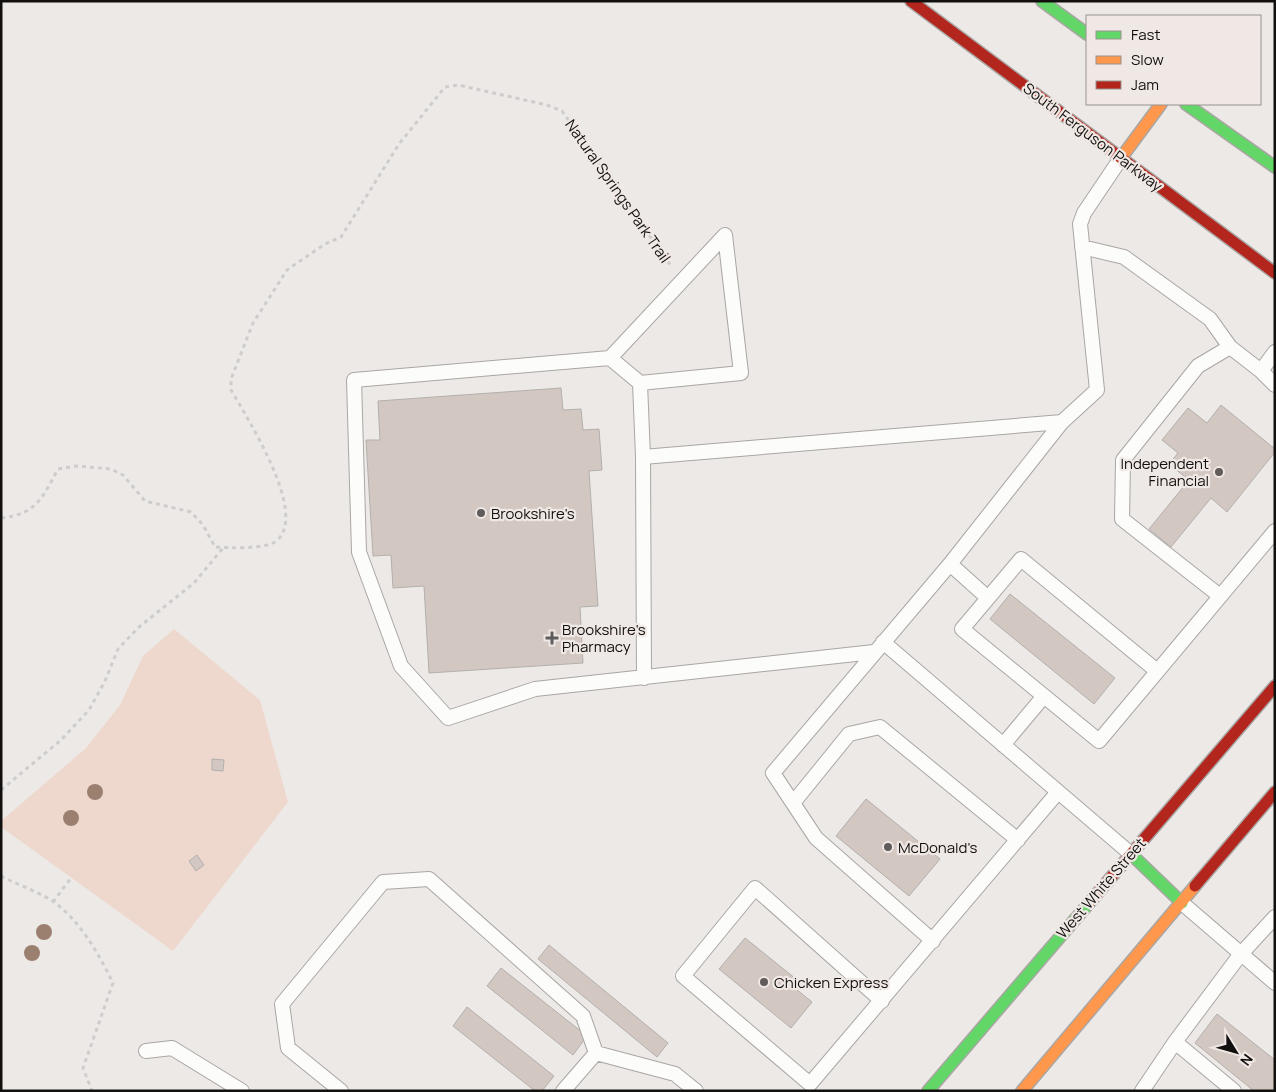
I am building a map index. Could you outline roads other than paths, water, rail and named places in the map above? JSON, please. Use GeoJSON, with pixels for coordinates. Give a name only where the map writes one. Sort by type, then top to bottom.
{"type":"FeatureCollection","features":[{"type":"Feature","properties":{"kind":"main road","name":"South Ferguson Parkway"},"geometry":{"type":"LineString","coordinates":[[911,1],[1275,273]]}},
{"type":"Feature","properties":{"kind":"main road"},"geometry":{"type":"LineString","coordinates":[[1042,1],[1086,33]]}},
{"type":"Feature","properties":{"kind":"main road"},"geometry":{"type":"LineString","coordinates":[[1121,158],[1160,105]]}},
{"type":"Feature","properties":{"kind":"main road"},"geometry":{"type":"LineString","coordinates":[[1187,105],[1275,167]]}},
{"type":"Feature","properties":{"kind":"main road","name":"West White Street"},"geometry":{"type":"LineString","coordinates":[[928,1091],[1275,686]]}},
{"type":"Feature","properties":{"kind":"main road"},"geometry":{"type":"LineString","coordinates":[[1022,1091],[1275,792]]}},
{"type":"Feature","properties":{"kind":"main road"},"geometry":{"type":"LineString","coordinates":[[1131,854],[1182,903]]}},
{"type":"Feature","properties":{"kind":"lane"},"geometry":{"type":"LineString","coordinates":[[933,941],[816,838],[773,773],[950,564],[1062,422],[1097,390],[1082,247],[1081,218],[1121,158]]}},
{"type":"Feature","properties":{"kind":"lane"},"geometry":{"type":"LineString","coordinates":[[610,358],[640,383],[741,372],[725,235],[610,358],[354,380],[360,552],[401,666],[448,718],[535,689],[644,678],[879,647],[1003,745],[1131,854]]}},
{"type":"Feature","properties":{"kind":"lane"},"geometry":{"type":"LineString","coordinates":[[1082,247],[1124,257],[1210,319],[1230,347],[1261,370],[1275,385]]}},
{"type":"Feature","properties":{"kind":"lane"},"geometry":{"type":"LineString","coordinates":[[1220,596],[1122,519],[1123,460],[1198,366],[1230,347]]}},
{"type":"Feature","properties":{"kind":"lane"},"geometry":{"type":"LineString","coordinates":[[1261,370],[1275,352]]}},
{"type":"Feature","properties":{"kind":"lane"},"geometry":{"type":"LineString","coordinates":[[640,383],[643,457],[644,678]]}},
{"type":"Feature","properties":{"kind":"lane"},"geometry":{"type":"LineString","coordinates":[[643,457],[1062,422]]}},
{"type":"Feature","properties":{"kind":"lane"},"geometry":{"type":"LineString","coordinates":[[1157,671],[1021,559],[962,629],[1099,741],[1275,531]]}},
{"type":"Feature","properties":{"kind":"lane"},"geometry":{"type":"LineString","coordinates":[[950,564],[988,598]]}},
{"type":"Feature","properties":{"kind":"lane"},"geometry":{"type":"LineString","coordinates":[[1003,745],[1044,696]]}},
{"type":"Feature","properties":{"kind":"lane"},"geometry":{"type":"LineString","coordinates":[[793,803],[849,734],[880,727],[1018,840]]}},
{"type":"Feature","properties":{"kind":"lane"},"geometry":{"type":"LineString","coordinates":[[882,1000],[755,888],[683,976],[807,1087],[933,941],[1058,792]]}},
{"type":"Feature","properties":{"kind":"lane"},"geometry":{"type":"LineString","coordinates":[[340,1091],[288,1048],[282,1004],[383,882],[429,879],[583,1016],[596,1053]]}},
{"type":"Feature","properties":{"kind":"lane"},"geometry":{"type":"LineString","coordinates":[[1182,903],[1240,955],[1275,983]]}},
{"type":"Feature","properties":{"kind":"lane"},"geometry":{"type":"LineString","coordinates":[[1142,1091],[1240,955],[1275,917]]}},
{"type":"Feature","properties":{"kind":"lane"},"geometry":{"type":"LineString","coordinates":[[1176,1042],[1234,1091]]}},
{"type":"Feature","properties":{"kind":"lane"},"geometry":{"type":"LineString","coordinates":[[146,1052],[172,1048],[242,1091]]}},
{"type":"Feature","properties":{"kind":"lane"},"geometry":{"type":"LineString","coordinates":[[563,1091],[596,1053]]}},
{"type":"Feature","properties":{"kind":"lane"},"geometry":{"type":"LineString","coordinates":[[596,1053],[675,1074],[696,1091]]}},
{"type":"Feature","properties":{"kind":"place","name":"Independent Financial"},"geometry":{"type":"Point","coordinates":[1219,472]}},
{"type":"Feature","properties":{"kind":"place","name":"Brookshire's"},"geometry":{"type":"Point","coordinates":[481,513]}},
{"type":"Feature","properties":{"kind":"place","name":"Brookshire's Pharmacy"},"geometry":{"type":"Point","coordinates":[552,638]}},
{"type":"Feature","properties":{"kind":"place","name":"McDonald's"},"geometry":{"type":"Point","coordinates":[888,847]}},
{"type":"Feature","properties":{"kind":"place","name":"Chicken Express"},"geometry":{"type":"Point","coordinates":[764,982]}}]}
